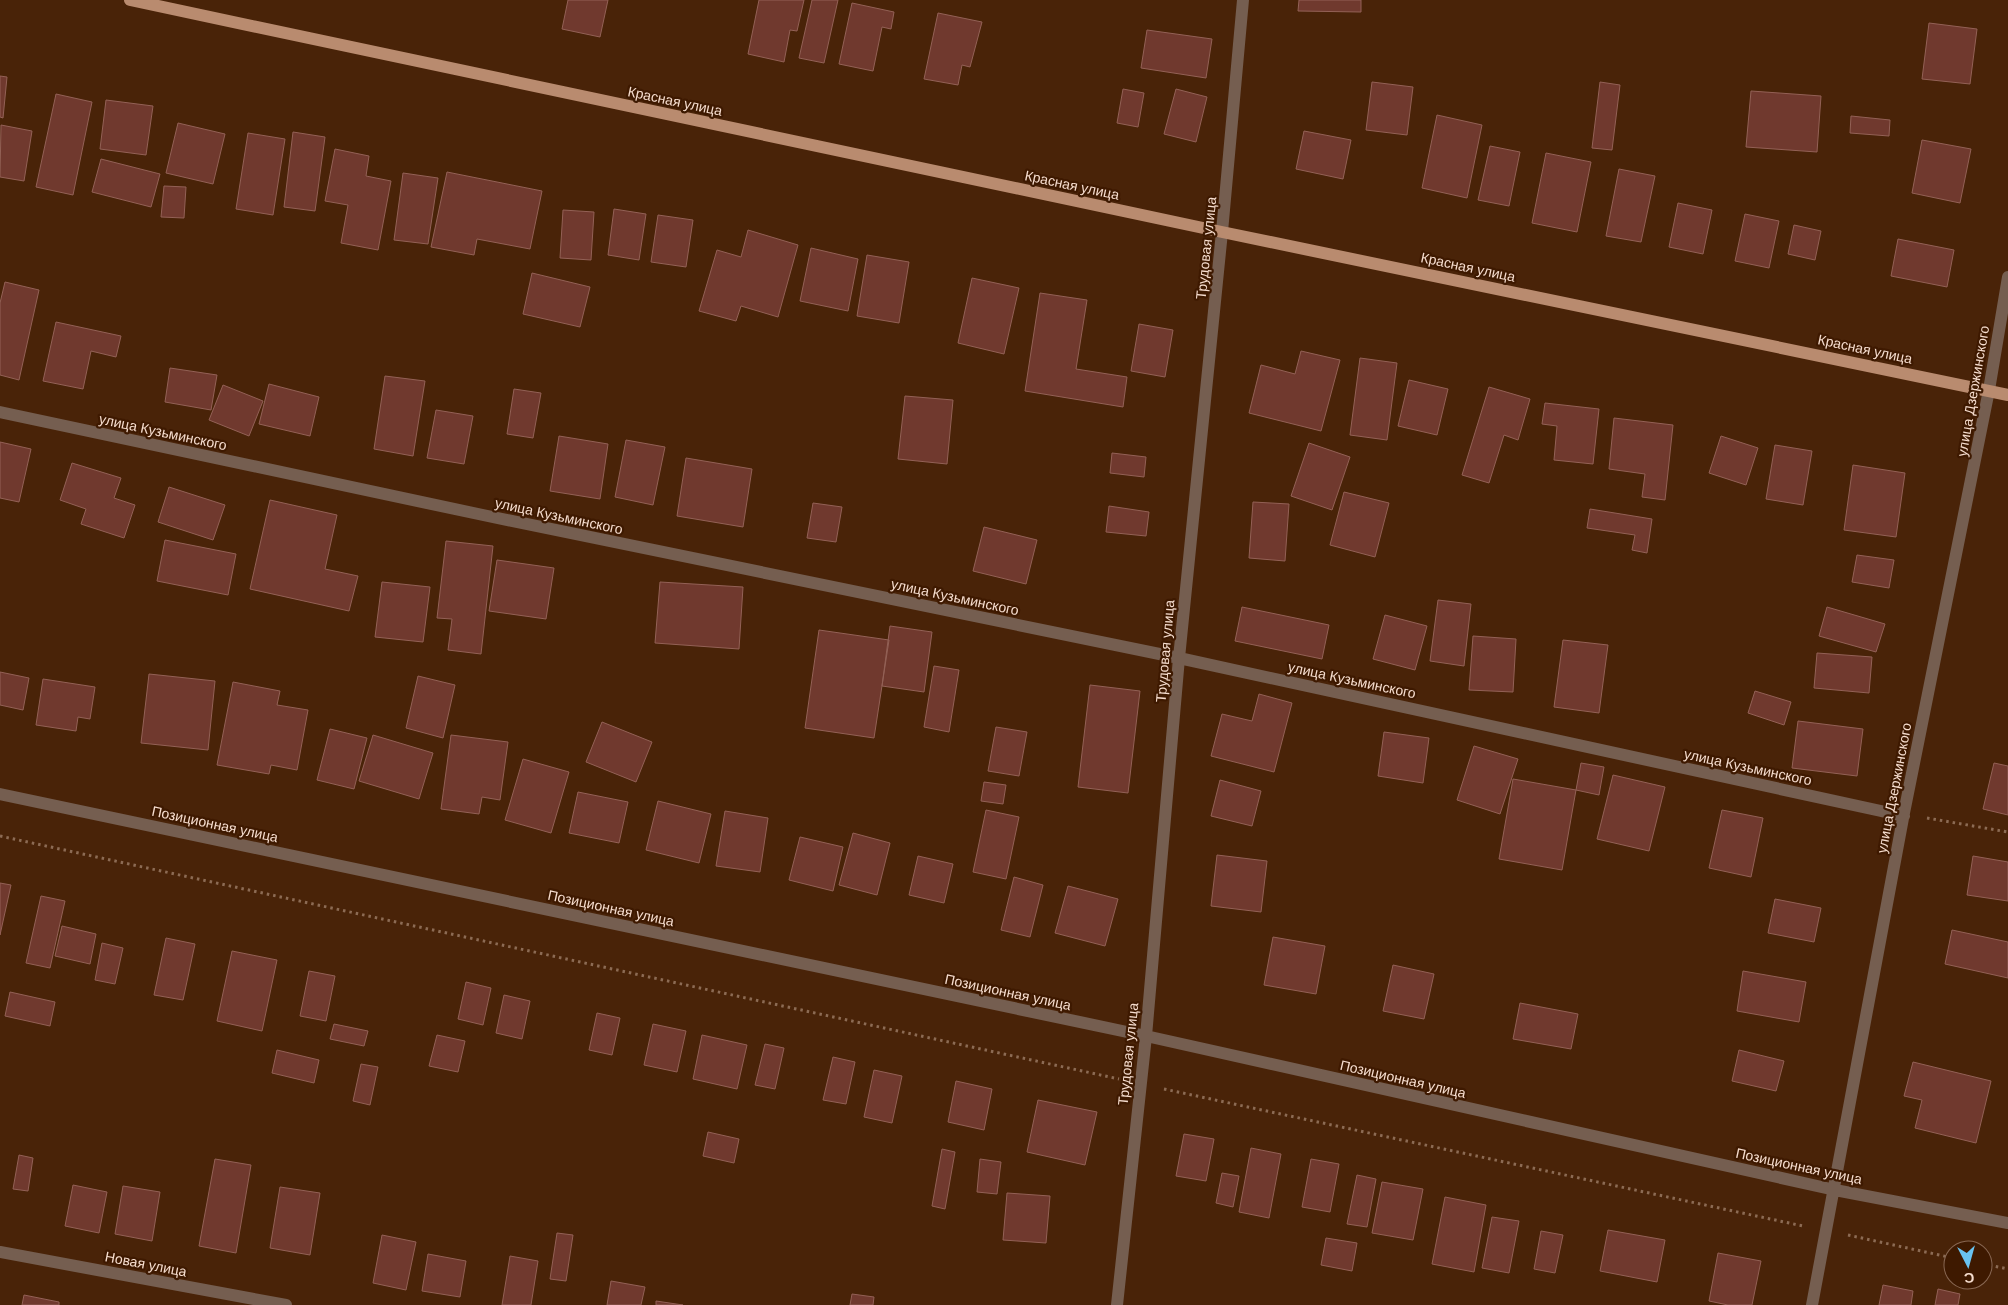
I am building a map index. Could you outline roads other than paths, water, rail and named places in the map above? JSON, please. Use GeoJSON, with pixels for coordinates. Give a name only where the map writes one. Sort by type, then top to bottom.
{"type":"FeatureCollection","features":[{"type":"Feature","properties":{"kind":"main road","name":"Красная улица"},"geometry":{"type":"LineString","coordinates":[[130,0],[1222,232],[2008,394]]}},
{"type":"Feature","properties":{"kind":"street","name":"Трудовая улица"},"geometry":{"type":"LineString","coordinates":[[1117,1305],[1146,1036],[1243,0]]}},
{"type":"Feature","properties":{"kind":"street","name":"улица Дзержинского"},"geometry":{"type":"LineString","coordinates":[[1812,1305],[1904,815],[1989,390],[2008,277]]}},
{"type":"Feature","properties":{"kind":"street","name":"улица Кузьминского"},"geometry":{"type":"LineString","coordinates":[[0,412],[483,516],[1180,658],[1904,815]]}},
{"type":"Feature","properties":{"kind":"street","name":"Позиционная улица"},"geometry":{"type":"LineString","coordinates":[[0,794],[1146,1036],[1835,1190],[2008,1223]]}},
{"type":"Feature","properties":{"kind":"street","name":"Новая улица"},"geometry":{"type":"LineString","coordinates":[[0,1252],[286,1305]]}}]}
